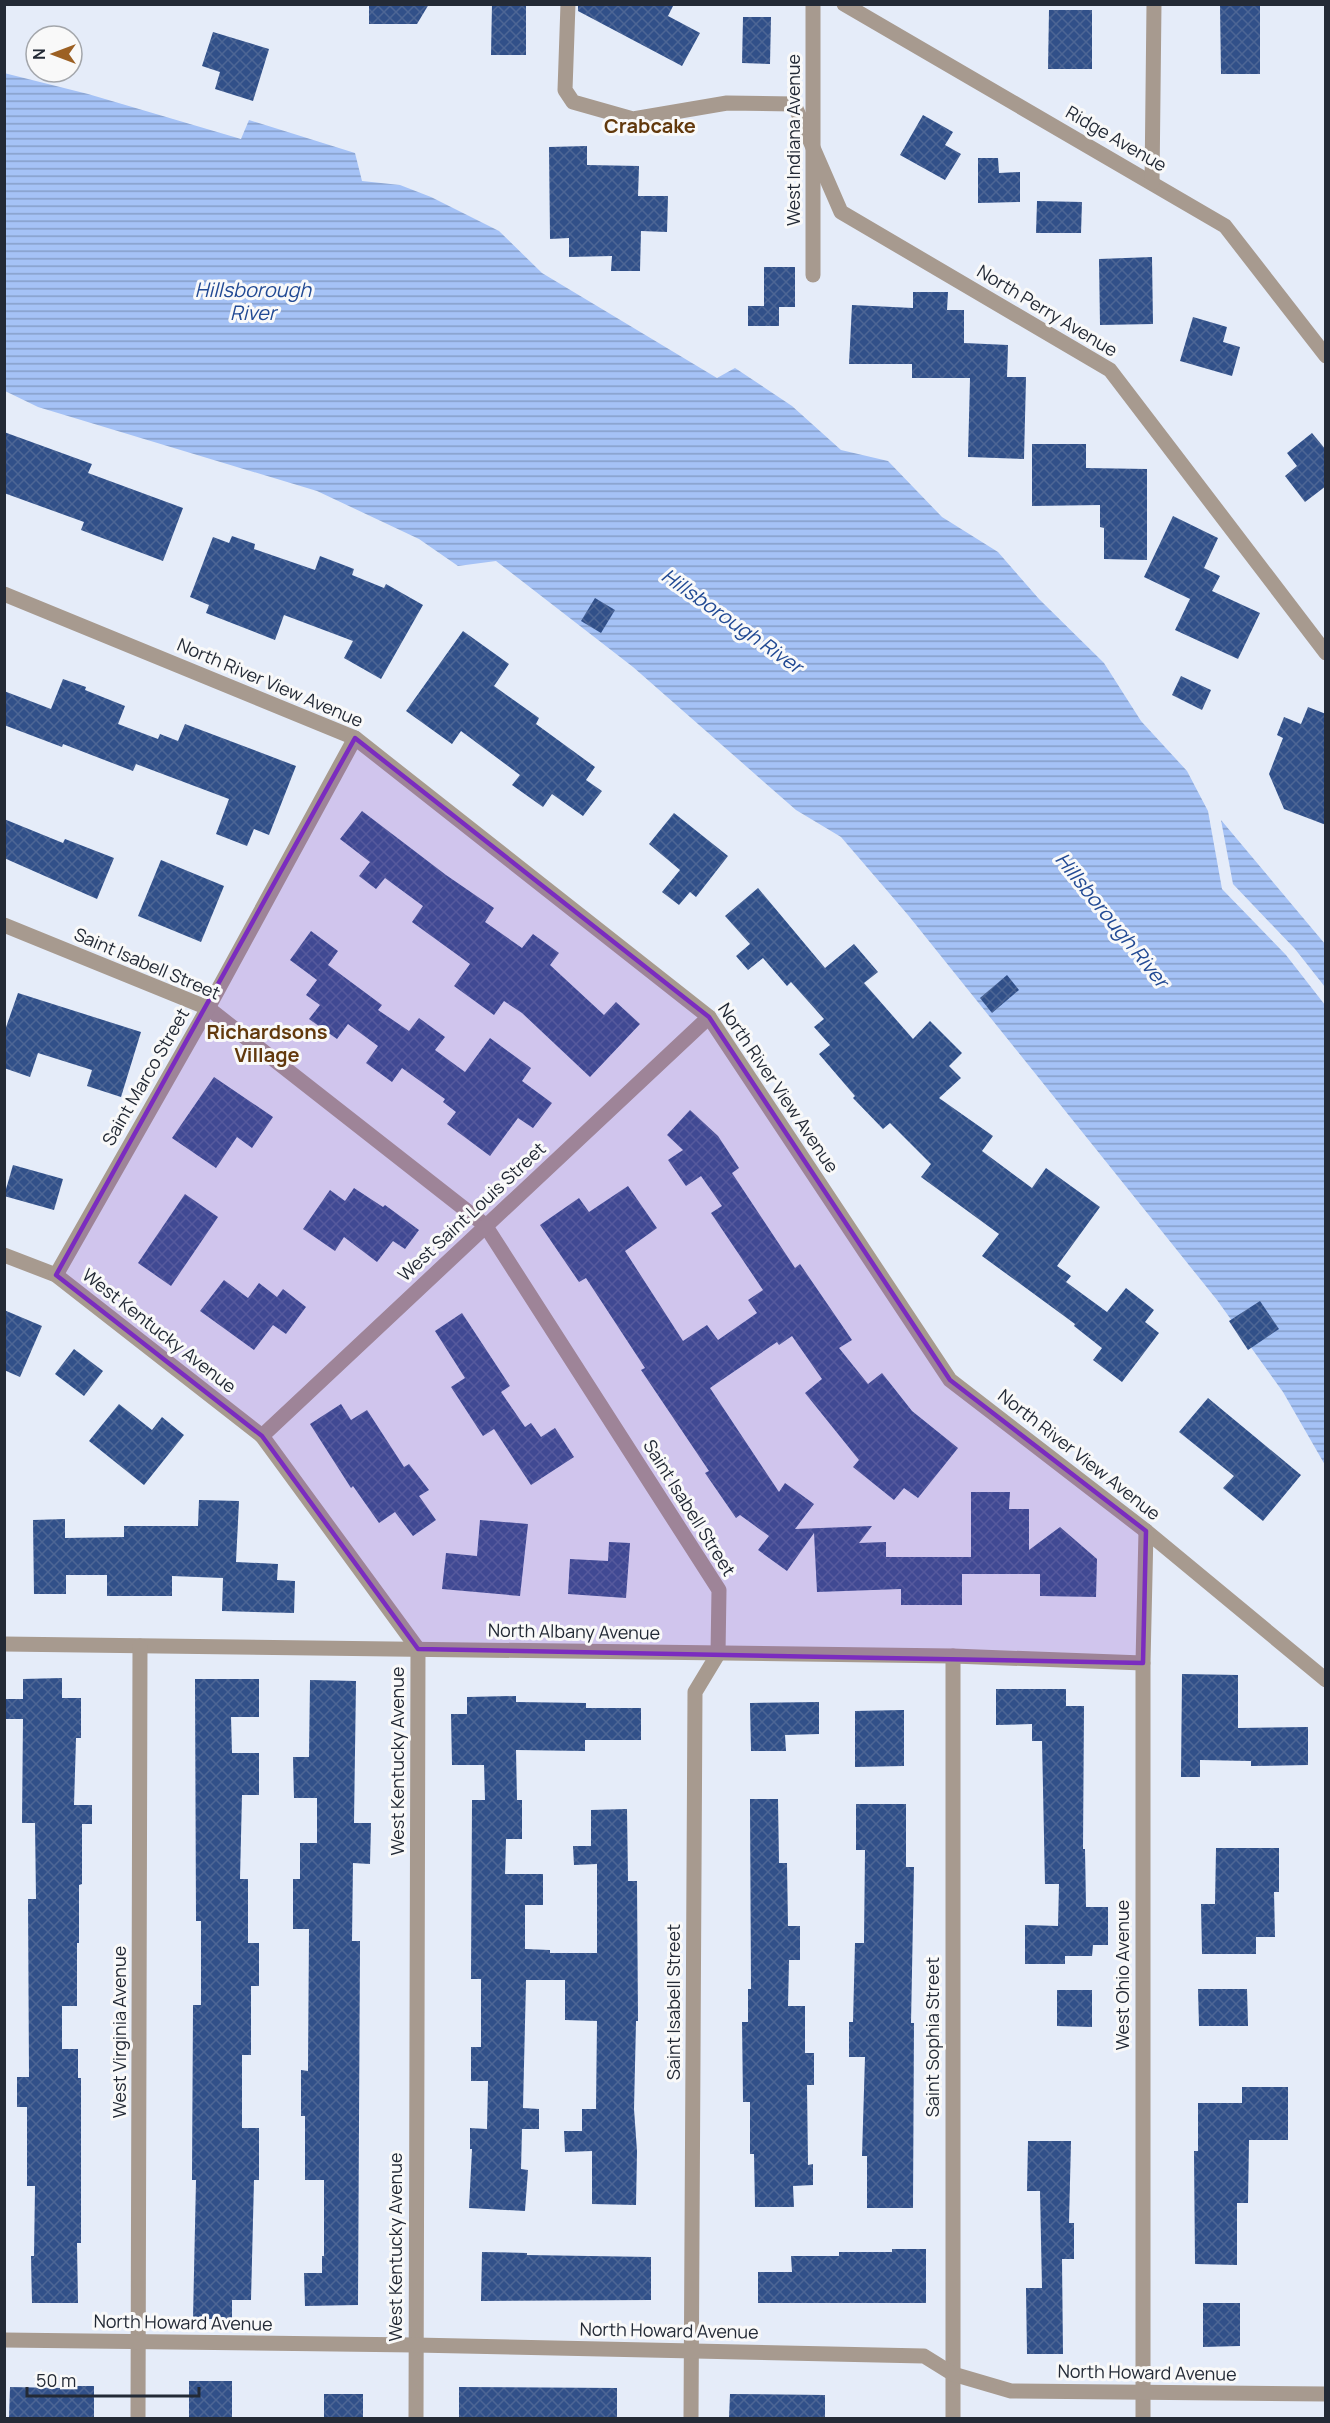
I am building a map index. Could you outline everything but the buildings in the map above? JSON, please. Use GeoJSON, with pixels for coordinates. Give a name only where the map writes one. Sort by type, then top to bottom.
{"type":"FeatureCollection","features":[{"type":"Feature","properties":{"kind":"street","name":"North Perry Avenue"},"geometry":{"type":"LineString","coordinates":[[568,4],[565,90],[573,102],[633,119],[727,103],[794,104],[841,212],[1110,370],[1326,653]]}},
{"type":"Feature","properties":{"kind":"street","name":"West Indiana Avenue"},"geometry":{"type":"LineString","coordinates":[[813,4],[813,275]]}},
{"type":"Feature","properties":{"kind":"street","name":"Ridge Avenue"},"geometry":{"type":"LineString","coordinates":[[844,4],[1224,226],[1326,356]]}},
{"type":"Feature","properties":{"kind":"street"},"geometry":{"type":"LineString","coordinates":[[1152,183],[1154,4]]}},
{"type":"Feature","properties":{"kind":"street","name":"North River View Avenue"},"geometry":{"type":"LineString","coordinates":[[4,594],[355,738],[709,1017],[950,1380],[1146,1531],[1326,1680]]}},
{"type":"Feature","properties":{"kind":"street","name":"Saint Marco Street"},"geometry":{"type":"LineString","coordinates":[[56,1275],[208,1008],[355,738]]}},
{"type":"Feature","properties":{"kind":"street","name":"Saint Isabell Street"},"geometry":{"type":"LineString","coordinates":[[4,925],[208,1008],[485,1225],[719,1590],[718,1654],[695,1692],[691,2418]]}},
{"type":"Feature","properties":{"kind":"street","name":"West Saint Louis Street"},"geometry":{"type":"LineString","coordinates":[[262,1436],[709,1017]]}},
{"type":"Feature","properties":{"kind":"street","name":"West Kentucky Avenue"},"geometry":{"type":"LineString","coordinates":[[4,1255],[56,1275],[262,1436],[418,1649],[416,2418]]}},
{"type":"Feature","properties":{"kind":"street","name":"West Ohio Avenue"},"geometry":{"type":"LineString","coordinates":[[1143,2418],[1143,1663],[1146,1531]]}},
{"type":"Feature","properties":{"kind":"street","name":"North Albany Avenue"},"geometry":{"type":"LineString","coordinates":[[4,1644],[953,1656],[1143,1663]]}},
{"type":"Feature","properties":{"kind":"street","name":"West Virginia Avenue"},"geometry":{"type":"LineString","coordinates":[[138,2418],[140,1646]]}},
{"type":"Feature","properties":{"kind":"street","name":"Saint Sophia Street"},"geometry":{"type":"LineString","coordinates":[[953,1656],[953,2418]]}},
{"type":"Feature","properties":{"kind":"street","name":"North Howard Avenue"},"geometry":{"type":"LineString","coordinates":[[4,2340],[415,2345],[924,2356],[953,2374],[1011,2391],[1326,2394]]}},
{"type":"Feature","properties":{"kind":"highlighted area"},"geometry":{"type":"Polygon","coordinates":[[[355,738],[709,1017],[950,1380],[1146,1531],[1143,1663],[418,1649],[262,1436],[56,1275],[355,738]]]}},
{"type":"Feature","properties":{"kind":"water","name":"Hillsborough River"},"geometry":{"type":"Polygon","coordinates":[[[4,73],[24,78],[24,84],[48,84],[88,94],[241,139],[249,120],[355,153],[362,181],[400,185],[431,197],[499,231],[542,273],[717,378],[735,368],[792,406],[841,450],[888,461],[942,517],[998,552],[1039,599],[1104,663],[1141,721],[1187,771],[1208,811],[1222,889],[1286,955],[1325,1005],[1325,1465],[1283,1392],[1217,1300],[908,915],[841,837],[796,810],[633,667],[496,561],[458,566],[419,539],[317,491],[38,407],[5,391],[4,73]]]}},
{"type":"Feature","properties":{"kind":"water"},"geometry":{"type":"Polygon","coordinates":[[[1221,820],[1325,944],[1325,987],[1295,949],[1233,884],[1221,820]]]}},
{"type":"Feature","properties":{"kind":"district","name":"Crabcake"},"geometry":{"type":"Point","coordinates":[650,126]}},
{"type":"Feature","properties":{"kind":"district","name":"Richardsons Village"},"geometry":{"type":"Point","coordinates":[267,1044]}}]}
